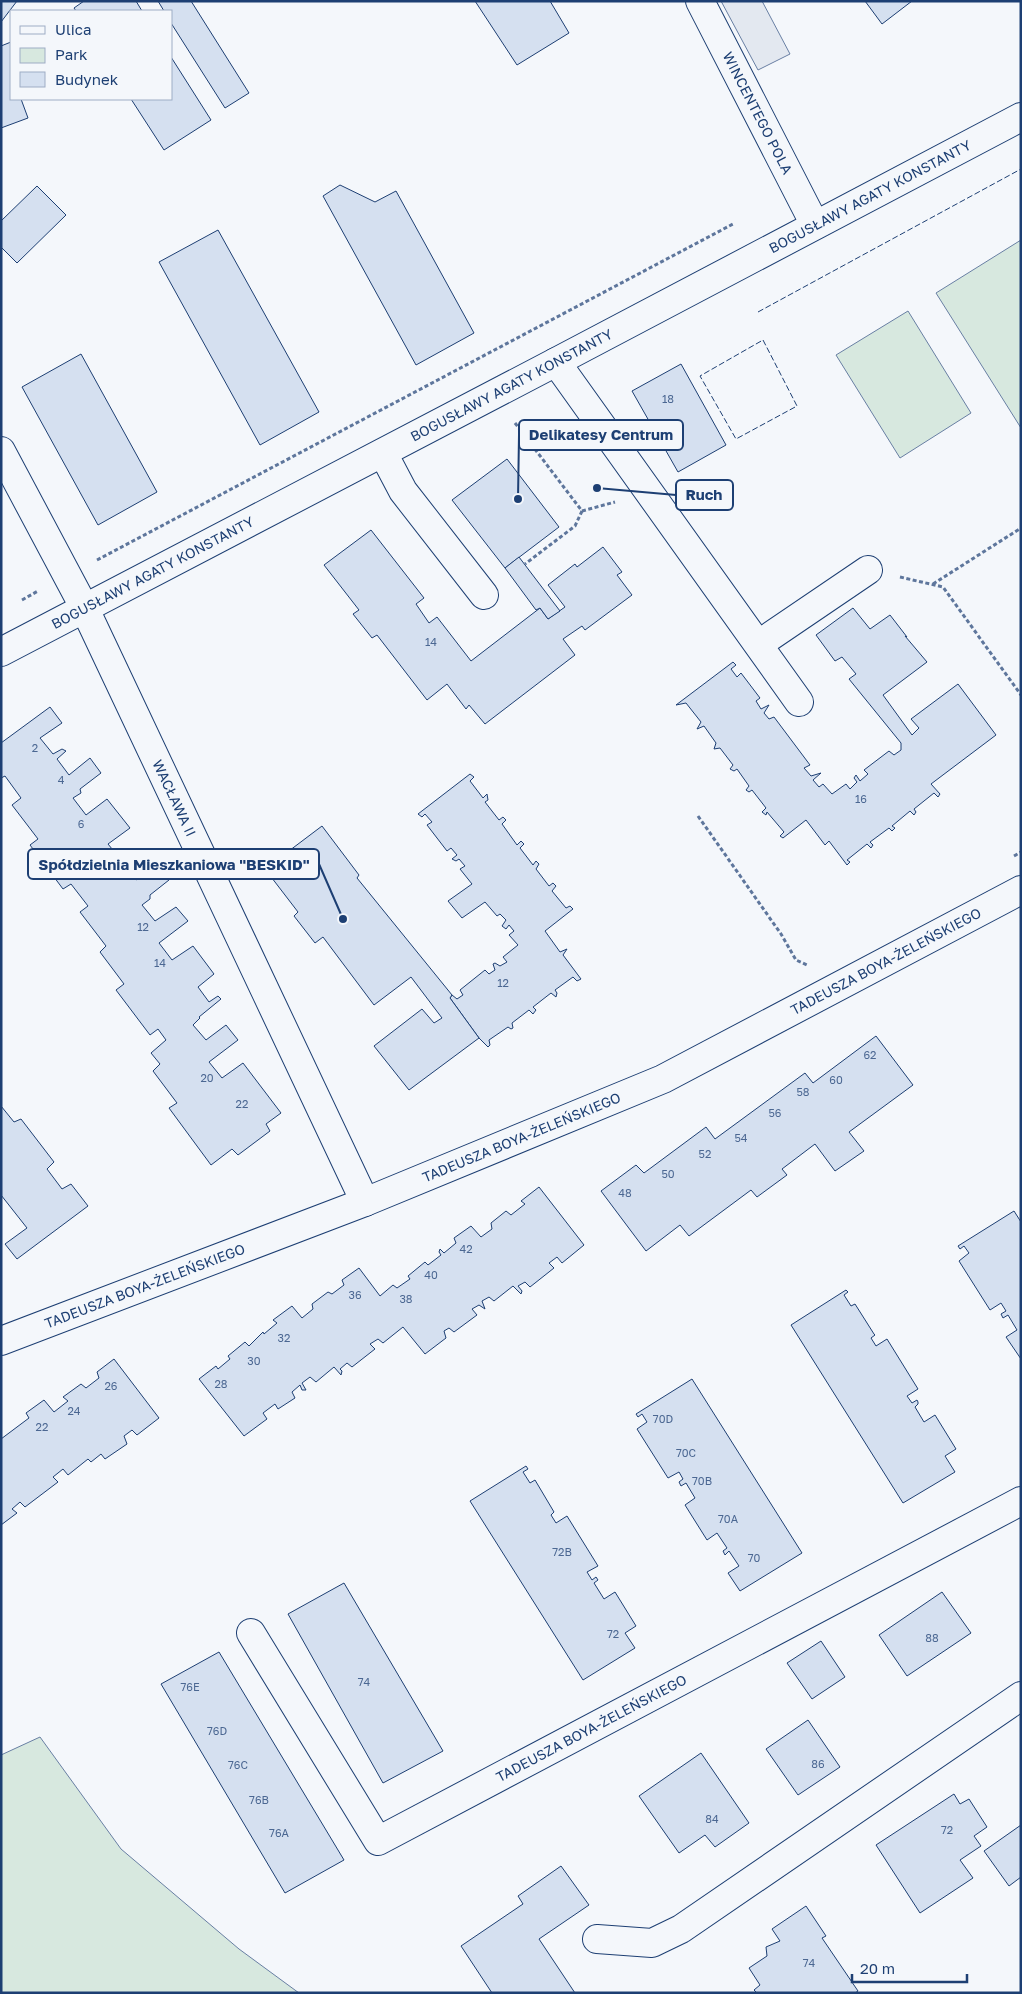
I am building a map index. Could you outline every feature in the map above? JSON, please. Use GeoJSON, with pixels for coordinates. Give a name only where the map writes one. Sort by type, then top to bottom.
{"type":"FeatureCollection","features":[{"type":"Feature","properties":{"kind":"street","name":"WINCENTEGO POLA"},"geometry":{"type":"LineString","coordinates":[[700,1],[815,225]]}},
{"type":"Feature","properties":{"kind":"street","name":"BOGUSŁAWY AGATY KONSTANTY"},"geometry":{"type":"LineString","coordinates":[[1,652],[1021,117]]}},
{"type":"Feature","properties":{"kind":"street"},"geometry":{"type":"LineString","coordinates":[[556,362],[799,702]]}},
{"type":"Feature","properties":{"kind":"street","name":"WACŁAWA II"},"geometry":{"type":"LineString","coordinates":[[1,451],[84,607],[365,1202]]}},
{"type":"Feature","properties":{"kind":"street"},"geometry":{"type":"LineString","coordinates":[[383,453],[403,491],[484,595]]}},
{"type":"Feature","properties":{"kind":"street"},"geometry":{"type":"LineString","coordinates":[[758,644],[868,570]]}},
{"type":"Feature","properties":{"kind":"street","name":"TADEUSZA BOYA-ŻELEŃSKIEGO"},"geometry":{"type":"LineString","coordinates":[[1,1341],[365,1202],[663,1080],[1021,890]]}},
{"type":"Feature","properties":{"kind":"street","name":"TADEUSZA BOYA-ŻELEŃSKIEGO"},"geometry":{"type":"LineString","coordinates":[[251,1633],[378,1841],[1021,1500]]}},
{"type":"Feature","properties":{"kind":"street"},"geometry":{"type":"LineString","coordinates":[[597,1939],[652,1943],[681,1929],[1021,1696]]}},
{"type":"Feature","properties":{"kind":"path"},"geometry":{"type":"LineString","coordinates":[[18,602],[733,224]]}},
{"type":"Feature","properties":{"kind":"path"},"geometry":{"type":"LineString","coordinates":[[515,423],[582,511],[576,526],[525,564]]}},
{"type":"Feature","properties":{"kind":"path"},"geometry":{"type":"LineString","coordinates":[[933,584],[1021,528]]}},
{"type":"Feature","properties":{"kind":"path"},"geometry":{"type":"LineString","coordinates":[[868,570],[933,584],[943,588],[1021,695]]}},
{"type":"Feature","properties":{"kind":"path"},"geometry":{"type":"LineString","coordinates":[[698,816],[796,960],[807,965],[816,960]]}},
{"type":"Feature","properties":{"kind":"path"},"geometry":{"type":"LineString","coordinates":[[1013,856],[1021,852]]}},
{"type":"Feature","properties":{"kind":"green space"},"geometry":{"type":"Polygon","coordinates":[[[1021,240],[1021,428],[936,293],[1021,240]]]}},
{"type":"Feature","properties":{"kind":"green space"},"geometry":{"type":"Polygon","coordinates":[[[908,311],[971,413],[900,458],[836,355],[908,311]]]}},
{"type":"Feature","properties":{"kind":"green space"},"geometry":{"type":"Polygon","coordinates":[[[40,1737],[121,1849],[239,1949],[299,1993],[1,1993],[1,1755],[40,1737]]]}},
{"type":"Feature","properties":{"kind":"shaded area"},"geometry":{"type":"Polygon","coordinates":[[[721,1],[762,1],[790,54],[758,70],[721,1]]]}},
{"type":"Feature","properties":{"kind":"building"},"geometry":{"type":"Polygon","coordinates":[[[1,1],[17,1],[10,10],[1,22],[1,1]]]}},
{"type":"Feature","properties":{"kind":"building"},"geometry":{"type":"Polygon","coordinates":[[[84,1],[136,1],[141,10],[75,10],[74,8],[84,1]]]}},
{"type":"Feature","properties":{"kind":"building"},"geometry":{"type":"Polygon","coordinates":[[[158,1],[191,1],[249,93],[225,108],[172,25],[172,10],[163,10],[158,1]]]}},
{"type":"Feature","properties":{"kind":"building"},"geometry":{"type":"Polygon","coordinates":[[[475,1],[550,1],[569,33],[517,65],[475,1]]]}},
{"type":"Feature","properties":{"kind":"building"},"geometry":{"type":"Polygon","coordinates":[[[865,1],[912,1],[882,24],[865,1]]]}},
{"type":"Feature","properties":{"kind":"building"},"geometry":{"type":"Polygon","coordinates":[[[10,42],[10,100],[21,100],[28,118],[1,128],[1,46],[10,42]]]}},
{"type":"Feature","properties":{"kind":"building"},"geometry":{"type":"Polygon","coordinates":[[[172,59],[211,120],[164,150],[132,100],[172,100],[172,59]]]}},
{"type":"Feature","properties":{"kind":"building"},"geometry":{"type":"Polygon","coordinates":[[[340,185],[375,202],[396,191],[474,333],[416,365],[323,196],[340,185]]]}},
{"type":"Feature","properties":{"kind":"building"},"geometry":{"type":"Polygon","coordinates":[[[37,186],[66,215],[17,263],[1,247],[1,221],[37,186]]]}},
{"type":"Feature","properties":{"kind":"building"},"geometry":{"type":"Polygon","coordinates":[[[218,230],[319,412],[260,445],[159,262],[218,230]]]}},
{"type":"Feature","properties":{"kind":"building"},"geometry":{"type":"Polygon","coordinates":[[[81,354],[157,492],[98,525],[22,387],[81,354]]]}},
{"type":"Feature","properties":{"kind":"building"},"geometry":{"type":"Polygon","coordinates":[[[681,364],[726,445],[678,472],[632,391],[681,364]]]}},
{"type":"Feature","properties":{"kind":"building"},"geometry":{"type":"Polygon","coordinates":[[[507,459],[559,527],[505,568],[452,500],[507,459]]]}},
{"type":"Feature","properties":{"kind":"building"},"geometry":{"type":"Polygon","coordinates":[[[371,530],[424,598],[416,604],[429,623],[437,617],[471,661],[540,608],[548,619],[565,607],[548,585],[575,564],[577,567],[603,547],[622,572],[617,575],[632,595],[585,630],[582,626],[563,639],[575,655],[485,724],[469,705],[466,709],[447,684],[427,700],[377,635],[372,638],[353,614],[359,610],[324,565],[371,530]]]}},
{"type":"Feature","properties":{"kind":"building"},"geometry":{"type":"Polygon","coordinates":[[[519,557],[560,611],[548,619],[540,608],[536,610],[505,568],[519,557]]]}},
{"type":"Feature","properties":{"kind":"building"},"geometry":{"type":"Polygon","coordinates":[[[853,608],[870,629],[890,615],[927,662],[883,695],[912,735],[919,728],[911,719],[958,684],[996,735],[931,784],[940,794],[938,797],[934,793],[914,809],[916,812],[914,815],[910,811],[892,826],[895,828],[892,831],[889,828],[870,842],[873,845],[871,848],[867,844],[847,860],[850,862],[847,865],[829,841],[825,845],[806,820],[783,838],[780,836],[784,832],[767,812],[766,815],[762,812],[766,808],[752,790],[749,792],[746,790],[749,786],[737,769],[734,771],[730,769],[733,765],[720,748],[714,749],[716,743],[704,726],[697,729],[701,722],[686,703],[676,705],[733,662],[736,665],[731,669],[737,677],[741,673],[760,698],[756,701],[761,709],[769,705],[764,713],[769,719],[774,717],[810,765],[804,768],[811,776],[821,773],[813,780],[819,787],[823,784],[832,794],[846,784],[850,789],[857,782],[854,778],[856,775],[860,781],[868,774],[864,770],[889,751],[894,755],[901,750],[901,743],[849,679],[856,674],[842,657],[835,661],[816,635],[853,608]]]}},
{"type":"Feature","properties":{"kind":"building"},"geometry":{"type":"Polygon","coordinates":[[[50,707],[62,723],[40,738],[53,754],[62,749],[66,751],[57,759],[69,775],[90,758],[101,773],[80,789],[81,793],[73,798],[86,815],[107,799],[130,828],[108,844],[121,860],[129,854],[133,857],[123,864],[136,880],[157,865],[169,880],[150,895],[150,899],[142,905],[155,921],[176,907],[188,921],[159,943],[172,960],[193,946],[214,974],[198,987],[209,1002],[218,996],[221,999],[199,1017],[193,1025],[206,1040],[226,1025],[238,1040],[209,1062],[222,1078],[243,1063],[281,1113],[266,1124],[270,1131],[238,1155],[232,1149],[211,1165],[169,1108],[177,1103],[153,1071],[160,1064],[151,1053],[166,1040],[158,1029],[150,1035],[116,990],[124,984],[100,952],[106,946],[80,912],[88,906],[71,884],[63,889],[30,845],[38,839],[12,805],[21,798],[5,776],[1,778],[1,743],[50,707]]]}},
{"type":"Feature","properties":{"kind":"building"},"geometry":{"type":"Polygon","coordinates":[[[470,774],[474,777],[470,781],[483,798],[487,794],[488,800],[485,802],[499,820],[503,817],[506,820],[502,824],[517,845],[521,841],[524,844],[520,848],[533,865],[536,861],[539,864],[536,869],[549,886],[553,883],[556,886],[552,891],[566,908],[570,906],[573,909],[545,931],[560,952],[567,949],[563,955],[581,979],[577,981],[573,977],[555,990],[557,993],[556,997],[551,993],[533,1007],[536,1010],[533,1014],[529,1010],[512,1023],[513,1028],[508,1027],[489,1040],[490,1045],[488,1047],[479,1038],[450,998],[452,995],[457,999],[463,995],[460,990],[485,970],[489,974],[495,970],[493,964],[495,963],[500,966],[507,962],[503,957],[518,945],[509,935],[514,931],[509,925],[506,929],[502,926],[506,920],[500,914],[497,916],[485,902],[462,918],[448,901],[472,884],[460,869],[465,866],[459,859],[456,861],[452,859],[457,855],[451,848],[447,851],[427,825],[432,822],[425,814],[422,817],[418,814],[470,774]]]}},
{"type":"Feature","properties":{"kind":"building"},"geometry":{"type":"Polygon","coordinates":[[[322,826],[359,875],[357,878],[452,995],[450,998],[479,1038],[409,1090],[374,1046],[422,1009],[434,1023],[442,1018],[411,977],[374,1005],[323,937],[315,943],[294,916],[298,912],[265,869],[322,826]]]}},
{"type":"Feature","properties":{"kind":"building"},"geometry":{"type":"Polygon","coordinates":[[[876,1036],[913,1085],[849,1132],[864,1151],[835,1171],[815,1144],[782,1169],[787,1175],[757,1197],[751,1190],[689,1236],[680,1225],[646,1251],[601,1191],[636,1165],[644,1173],[706,1127],[715,1139],[805,1073],[813,1083],[876,1036]]]}},
{"type":"Feature","properties":{"kind":"building"},"geometry":{"type":"Polygon","coordinates":[[[1,1106],[14,1122],[21,1119],[54,1162],[47,1169],[62,1189],[71,1184],[88,1206],[17,1259],[5,1244],[27,1228],[1,1195],[1,1106]]]}},
{"type":"Feature","properties":{"kind":"building"},"geometry":{"type":"Polygon","coordinates":[[[539,1187],[584,1245],[562,1263],[557,1257],[549,1263],[554,1268],[530,1287],[525,1282],[518,1286],[522,1291],[521,1294],[513,1286],[494,1301],[489,1297],[482,1301],[485,1309],[479,1305],[472,1309],[477,1315],[454,1332],[449,1328],[444,1331],[446,1338],[425,1354],[403,1327],[383,1343],[378,1339],[370,1344],[375,1349],[352,1367],[347,1363],[340,1369],[342,1371],[341,1375],[334,1367],[316,1382],[310,1377],[302,1383],[306,1390],[302,1390],[300,1385],[292,1392],[295,1398],[278,1409],[275,1404],[263,1413],[267,1419],[244,1436],[199,1379],[216,1366],[218,1369],[230,1359],[228,1356],[245,1342],[249,1346],[263,1332],[264,1334],[277,1323],[273,1320],[292,1306],[302,1318],[313,1309],[312,1304],[328,1292],[332,1294],[344,1285],[342,1280],[359,1268],[380,1296],[393,1285],[397,1288],[410,1279],[408,1276],[425,1262],[428,1265],[441,1255],[440,1249],[444,1253],[456,1243],[454,1238],[471,1226],[481,1237],[492,1229],[491,1223],[506,1211],[511,1215],[525,1204],[521,1201],[539,1187]]]}},
{"type":"Feature","properties":{"kind":"building"},"geometry":{"type":"Polygon","coordinates":[[[1014,1211],[1021,1222],[1021,1359],[1006,1337],[1017,1330],[1008,1315],[1003,1318],[1001,1314],[1006,1311],[1001,1303],[990,1310],[959,1261],[969,1253],[964,1246],[960,1249],[958,1246],[1014,1211]]]}},
{"type":"Feature","properties":{"kind":"building"},"geometry":{"type":"Polygon","coordinates":[[[846,1290],[848,1292],[844,1295],[851,1306],[855,1304],[875,1335],[871,1338],[876,1346],[887,1339],[918,1389],[907,1396],[912,1403],[917,1400],[918,1404],[915,1407],[924,1422],[935,1415],[956,1449],[945,1456],[955,1472],[903,1503],[791,1325],[846,1290]]]}},
{"type":"Feature","properties":{"kind":"building"},"geometry":{"type":"Polygon","coordinates":[[[114,1359],[159,1418],[137,1435],[132,1430],[124,1436],[127,1444],[105,1459],[101,1454],[91,1462],[88,1459],[68,1475],[63,1469],[53,1477],[58,1482],[25,1507],[20,1502],[12,1509],[17,1513],[1,1525],[1,1439],[29,1418],[26,1413],[44,1400],[54,1412],[68,1401],[63,1397],[81,1384],[86,1388],[99,1378],[97,1372],[114,1359]]]}},
{"type":"Feature","properties":{"kind":"building"},"geometry":{"type":"Polygon","coordinates":[[[692,1379],[802,1553],[740,1591],[728,1573],[739,1566],[729,1551],[725,1555],[723,1551],[727,1548],[717,1533],[707,1540],[685,1505],[695,1498],[686,1483],[681,1486],[679,1482],[683,1479],[679,1472],[668,1478],[637,1429],[647,1422],[642,1414],[638,1417],[636,1414],[692,1379]]]}},
{"type":"Feature","properties":{"kind":"building"},"geometry":{"type":"Polygon","coordinates":[[[526,1466],[528,1469],[523,1472],[530,1483],[535,1480],[554,1512],[551,1515],[556,1523],[567,1516],[598,1566],[587,1572],[592,1580],[596,1577],[598,1580],[594,1583],[604,1599],[615,1592],[636,1626],[625,1633],[635,1648],[583,1680],[470,1501],[526,1466]]]}},
{"type":"Feature","properties":{"kind":"building"},"geometry":{"type":"Polygon","coordinates":[[[344,1583],[443,1751],[383,1783],[288,1614],[344,1583]]]}},
{"type":"Feature","properties":{"kind":"building"},"geometry":{"type":"Polygon","coordinates":[[[942,1592],[971,1633],[907,1676],[879,1635],[942,1592]]]}},
{"type":"Feature","properties":{"kind":"building"},"geometry":{"type":"Polygon","coordinates":[[[821,1641],[845,1677],[812,1699],[787,1663],[821,1641]]]}},
{"type":"Feature","properties":{"kind":"building"},"geometry":{"type":"Polygon","coordinates":[[[219,1652],[344,1860],[285,1893],[161,1684],[219,1652]]]}},
{"type":"Feature","properties":{"kind":"building"},"geometry":{"type":"Polygon","coordinates":[[[808,1720],[840,1767],[798,1795],[766,1749],[808,1720]]]}},
{"type":"Feature","properties":{"kind":"building"},"geometry":{"type":"Polygon","coordinates":[[[701,1753],[749,1823],[715,1847],[705,1835],[679,1853],[639,1796],[701,1753]]]}},
{"type":"Feature","properties":{"kind":"building"},"geometry":{"type":"Polygon","coordinates":[[[954,1794],[960,1804],[969,1799],[987,1827],[974,1836],[981,1846],[960,1860],[973,1878],[920,1913],[876,1845],[954,1794]]]}},
{"type":"Feature","properties":{"kind":"building"},"geometry":{"type":"Polygon","coordinates":[[[1021,1825],[1021,1877],[1009,1886],[984,1851],[1021,1825]]]}},
{"type":"Feature","properties":{"kind":"building"},"geometry":{"type":"Polygon","coordinates":[[[561,1866],[589,1905],[539,1939],[575,1993],[492,1993],[461,1946],[523,1904],[518,1896],[561,1866]]]}},
{"type":"Feature","properties":{"kind":"building"},"geometry":{"type":"Polygon","coordinates":[[[806,1906],[826,1936],[822,1938],[858,1991],[855,1993],[757,1993],[754,1990],[760,1985],[749,1968],[767,1956],[766,1947],[780,1941],[772,1929],[806,1906]]]}},
{"type":"Feature","properties":{"kind":"fence"},"geometry":{"type":"LineString","coordinates":[[758,312],[1021,169]]}},
{"type":"Feature","properties":{"kind":"fence"},"geometry":{"type":"LineString","coordinates":[[763,340],[797,406],[736,439],[700,376],[763,340]]}},
{"type":"Feature","properties":{"kind":"place","name":"Ruch"},"geometry":{"type":"Point","coordinates":[597,488]}},
{"type":"Feature","properties":{"kind":"place","name":"Delikatesy Centrum"},"geometry":{"type":"Point","coordinates":[518,499]}},
{"type":"Feature","properties":{"kind":"place","name":"Spółdzielnia Mieszkaniowa \"BESKID\""},"geometry":{"type":"Point","coordinates":[343,919]}}]}
